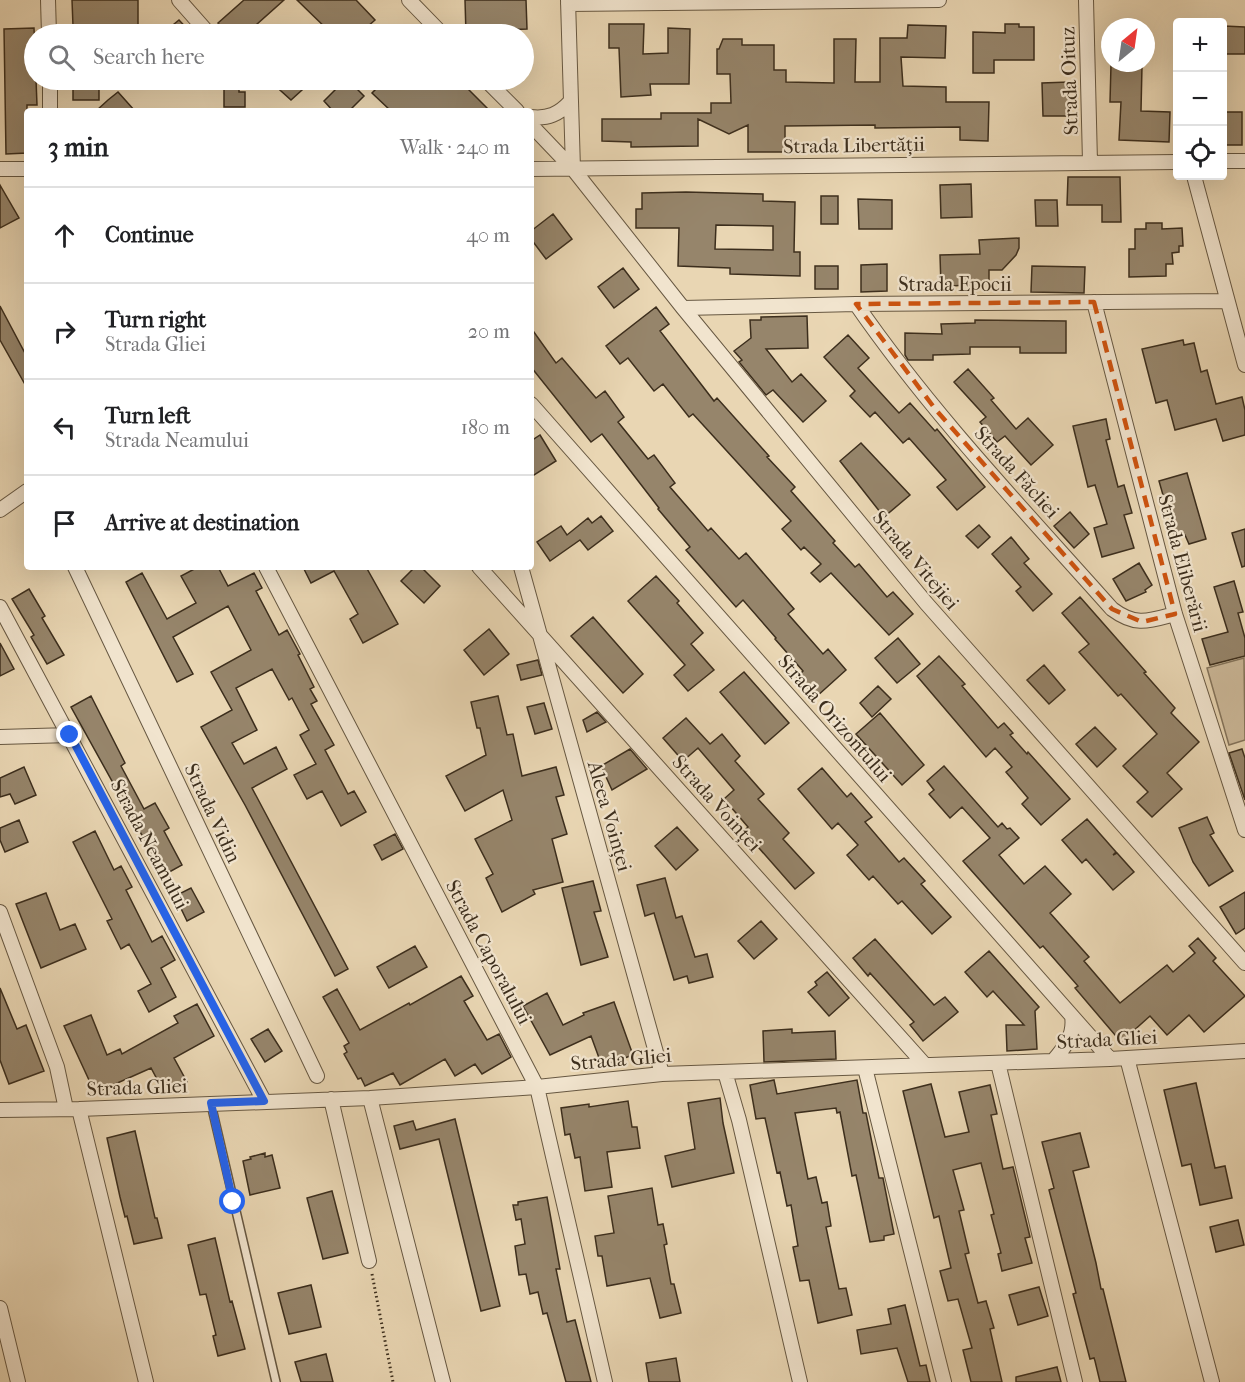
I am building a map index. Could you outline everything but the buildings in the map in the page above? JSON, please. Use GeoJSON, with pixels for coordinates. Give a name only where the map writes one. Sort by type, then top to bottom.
{"type":"FeatureCollection","features":[{"type":"Feature","properties":{"kind":"street"},"geometry":{"type":"LineString","coordinates":[[48,0],[49,24]]}},
{"type":"Feature","properties":{"kind":"street"},"geometry":{"type":"LineString","coordinates":[[179,0],[201,24]]}},
{"type":"Feature","properties":{"kind":"street"},"geometry":{"type":"LineString","coordinates":[[409,0],[432,24]]}},
{"type":"Feature","properties":{"kind":"street"},"geometry":{"type":"LineString","coordinates":[[426,0],[426,18]]}},
{"type":"Feature","properties":{"kind":"street"},"geometry":{"type":"LineString","coordinates":[[573,169],[568,2],[939,0]]}},
{"type":"Feature","properties":{"kind":"street","name":"Strada Oituz"},"geometry":{"type":"LineString","coordinates":[[1086,0],[1090,162]]}},
{"type":"Feature","properties":{"kind":"street"},"geometry":{"type":"LineString","coordinates":[[50,90],[50,108]]}},
{"type":"Feature","properties":{"kind":"street"},"geometry":{"type":"LineString","coordinates":[[496,90],[514,108]]}},
{"type":"Feature","properties":{"kind":"street"},"geometry":{"type":"LineString","coordinates":[[534,117],[555,115],[570,102]]}},
{"type":"Feature","properties":{"kind":"street","name":"Strada Vitejiei"},"geometry":{"type":"LineString","coordinates":[[534,128],[573,169],[683,308],[926,603],[1245,963]]}},
{"type":"Feature","properties":{"kind":"street"},"geometry":{"type":"LineString","coordinates":[[1227,161],[1245,161]]}},
{"type":"Feature","properties":{"kind":"street","name":"Strada Libertății"},"geometry":{"type":"LineString","coordinates":[[534,169],[1173,162]]}},
{"type":"Feature","properties":{"kind":"street"},"geometry":{"type":"LineString","coordinates":[[0,169],[24,169]]}},
{"type":"Feature","properties":{"kind":"street"},"geometry":{"type":"LineString","coordinates":[[1195,180],[1245,365]]}},
{"type":"Feature","properties":{"kind":"street","name":"Strada Epocii"},"geometry":{"type":"LineString","coordinates":[[683,308],[1227,301]]}},
{"type":"Feature","properties":{"kind":"street","name":"Strada Eliberării"},"geometry":{"type":"LineString","coordinates":[[1094,302],[1175,614],[1245,830]]}},
{"type":"Feature","properties":{"kind":"street","name":"Strada Făcliei"},"geometry":{"type":"LineString","coordinates":[[856,304],[936,410],[1112,609],[1130,620],[1142,622],[1175,614]]}},
{"type":"Feature","properties":{"kind":"street","name":"Strada Orizontului"},"geometry":{"type":"LineString","coordinates":[[534,407],[1110,1059]]}},
{"type":"Feature","properties":{"kind":"street"},"geometry":{"type":"LineString","coordinates":[[0,510],[24,493]]}},
{"type":"Feature","properties":{"kind":"street","name":"Strada Vidin"},"geometry":{"type":"LineString","coordinates":[[76,570],[317,1076]]}},
{"type":"Feature","properties":{"kind":"street","name":"Strada Caporalului"},"geometry":{"type":"LineString","coordinates":[[268,570],[537,1087],[605,1382]]}},
{"type":"Feature","properties":{"kind":"street","name":"Strada Voinței"},"geometry":{"type":"LineString","coordinates":[[482,570],[925,1065]]}},
{"type":"Feature","properties":{"kind":"street","name":"Aleea Voinței"},"geometry":{"type":"LineString","coordinates":[[523,570],[662,1074]]}},
{"type":"Feature","properties":{"kind":"street","name":"Strada Neamului"},"geometry":{"type":"LineString","coordinates":[[0,606],[264,1101]]}},
{"type":"Feature","properties":{"kind":"street"},"geometry":{"type":"LineString","coordinates":[[0,737],[70,735]]}},
{"type":"Feature","properties":{"kind":"street"},"geometry":{"type":"LineString","coordinates":[[0,912],[72,1109],[146,1382]]}},
{"type":"Feature","properties":{"kind":"street"},"geometry":{"type":"LineString","coordinates":[[1053,1061],[1071,1035],[1072,1016]]}},
{"type":"Feature","properties":{"kind":"street","name":"Strada Gliei"},"geometry":{"type":"LineString","coordinates":[[0,1110],[370,1098],[537,1087],[662,1074],[1110,1059],[1245,1051]]}},
{"type":"Feature","properties":{"kind":"street"},"geometry":{"type":"LineString","coordinates":[[1127,1058],[1212,1382]]}},
{"type":"Feature","properties":{"kind":"street"},"geometry":{"type":"LineString","coordinates":[[998,1063],[1075,1382]]}},
{"type":"Feature","properties":{"kind":"street"},"geometry":{"type":"LineString","coordinates":[[865,1068],[944,1382]]}},
{"type":"Feature","properties":{"kind":"street"},"geometry":{"type":"LineString","coordinates":[[725,1072],[739,1120],[800,1382]]}},
{"type":"Feature","properties":{"kind":"street"},"geometry":{"type":"LineString","coordinates":[[370,1098],[443,1382]]}},
{"type":"Feature","properties":{"kind":"street"},"geometry":{"type":"LineString","coordinates":[[331,1099],[369,1261]]}},
{"type":"Feature","properties":{"kind":"street"},"geometry":{"type":"LineString","coordinates":[[0,1308],[18,1382]]}},
{"type":"Feature","properties":{"kind":"lane"},"geometry":{"type":"LineString","coordinates":[[211,1103],[276,1382]]}},
{"type":"Feature","properties":{"kind":"path"},"geometry":{"type":"LineString","coordinates":[[369,1261],[393,1382]]}},
{"type":"Feature","properties":{"kind":"highlighted area"},"geometry":{"type":"Polygon","coordinates":[[[1094,302],[1175,614],[1142,622],[1112,609],[936,410],[856,304],[1094,302]]]}},
{"type":"Feature","properties":{"kind":"shaded area"},"geometry":{"type":"Polygon","coordinates":[[[1244,658],[1245,740],[1229,745],[1207,668],[1244,658]]]}},
{"type":"Feature","properties":{"kind":"route"},"geometry":{"type":"LineString","coordinates":[[70,735],[264,1101],[211,1103],[233,1202]]}}]}
